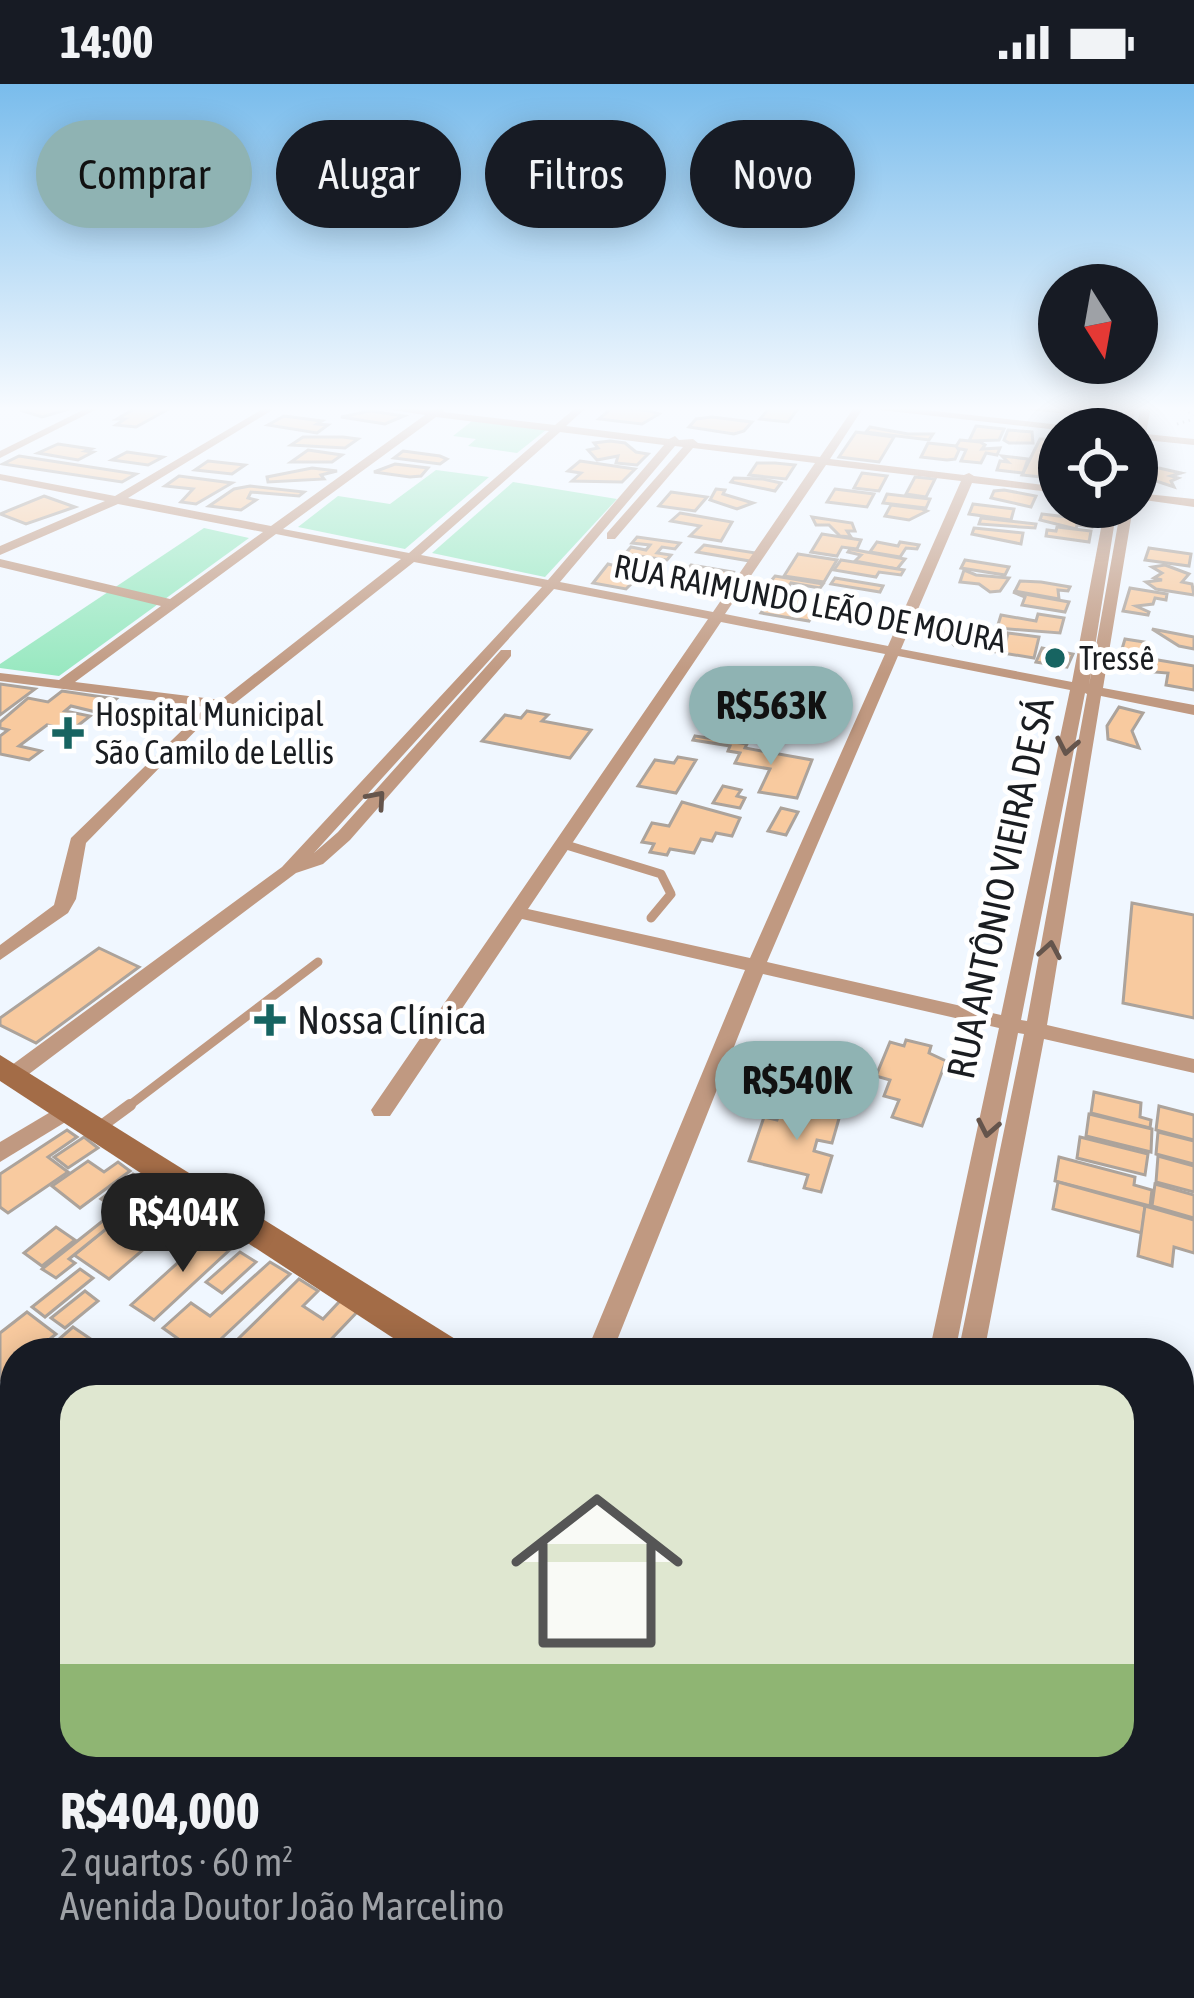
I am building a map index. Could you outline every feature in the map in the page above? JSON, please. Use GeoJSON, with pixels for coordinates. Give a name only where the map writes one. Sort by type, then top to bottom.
{"type":"FeatureCollection","features":[{"type":"Feature","properties":{"kind":"street","name":"RUA RAIMUNDO LEÃO DE MOURA"},"geometry":{"type":"LineString","coordinates":[[80,495],[1194,710]]}},
{"type":"Feature","properties":{"kind":"street"},"geometry":{"type":"LineString","coordinates":[[109,501],[118,495]]}},
{"type":"Feature","properties":{"kind":"street"},"geometry":{"type":"LineString","coordinates":[[0,547],[119,495]]}},
{"type":"Feature","properties":{"kind":"street"},"geometry":{"type":"LineString","coordinates":[[62,685],[322,495]]}},
{"type":"Feature","properties":{"kind":"street"},"geometry":{"type":"LineString","coordinates":[[0,954],[61,909],[77,842],[205,712],[224,705],[410,559],[482,495]]}},
{"type":"Feature","properties":{"kind":"street"},"geometry":{"type":"LineString","coordinates":[[288,871],[317,860],[344,836],[464,702],[636,495]]}},
{"type":"Feature","properties":{"kind":"street"},"geometry":{"type":"LineString","coordinates":[[382,1111],[800,495]]}},
{"type":"Feature","properties":{"kind":"street"},"geometry":{"type":"LineString","coordinates":[[605,1338],[756,966],[960,495]]}},
{"type":"Feature","properties":{"kind":"street"},"geometry":{"type":"LineString","coordinates":[[1158,501],[1194,505]]}},
{"type":"Feature","properties":{"kind":"street","name":"RUA ANTÔNIO VIEIRA DE SÁ"},"geometry":{"type":"LineString","coordinates":[[945,1338],[1009,1022],[1092,691],[1109,528]]}},
{"type":"Feature","properties":{"kind":"street","name":"RUA ANTÔNIO VIEIRA DE SÁ"},"geometry":{"type":"LineString","coordinates":[[974,1338],[1036,1029],[1123,528]]}},
{"type":"Feature","properties":{"kind":"street"},"geometry":{"type":"LineString","coordinates":[[0,563],[172,604]]}},
{"type":"Feature","properties":{"kind":"street"},"geometry":{"type":"LineString","coordinates":[[424,1338],[7,1071],[288,871],[446,698],[557,587]]}},
{"type":"Feature","properties":{"kind":"street"},"geometry":{"type":"LineString","coordinates":[[0,677],[224,705]]}},
{"type":"Feature","properties":{"kind":"street"},"geometry":{"type":"LineString","coordinates":[[446,698],[464,702]]}},
{"type":"Feature","properties":{"kind":"street"},"geometry":{"type":"LineString","coordinates":[[518,912],[1194,1066]]}},
{"type":"Feature","properties":{"kind":"street"},"geometry":{"type":"LineString","coordinates":[[0,1153],[69,1108]]}},
{"type":"Feature","properties":{"kind":"street"},"geometry":{"type":"LineString","coordinates":[[958,1272],[986,1280]]}},
{"type":"Feature","properties":{"kind":"lane"},"geometry":{"type":"LineString","coordinates":[[562,844],[661,874],[671,894],[651,918]]}},
{"type":"Feature","properties":{"kind":"lane"},"geometry":{"type":"LineString","coordinates":[[100,1127],[318,962]]}},
{"type":"Feature","properties":{"kind":"green space"},"geometry":{"type":"Polygon","coordinates":[[[402,495],[468,495],[405,549],[298,527],[338,496],[390,504],[402,495]]]}},
{"type":"Feature","properties":{"kind":"green space"},"geometry":{"type":"Polygon","coordinates":[[[498,495],[617,499],[545,577],[432,553],[498,495]]]}},
{"type":"Feature","properties":{"kind":"green space"},"geometry":{"type":"Polygon","coordinates":[[[204,528],[249,538],[59,676],[0,668],[0,664],[204,528]]]}},
{"type":"Feature","properties":{"kind":"building"},"geometry":{"type":"Polygon","coordinates":[[[187,495],[211,495],[196,504],[181,502],[187,495]]]}},
{"type":"Feature","properties":{"kind":"building"},"geometry":{"type":"Polygon","coordinates":[[[225,495],[249,495],[256,500],[241,510],[209,506],[225,495]]]}},
{"type":"Feature","properties":{"kind":"building"},"geometry":{"type":"Polygon","coordinates":[[[668,495],[707,497],[695,511],[659,506],[668,495]]]}},
{"type":"Feature","properties":{"kind":"building"},"geometry":{"type":"Polygon","coordinates":[[[713,495],[727,495],[753,503],[737,509],[710,500],[713,495]]]}},
{"type":"Feature","properties":{"kind":"building"},"geometry":{"type":"Polygon","coordinates":[[[831,495],[873,495],[867,507],[827,502],[831,495]]]}},
{"type":"Feature","properties":{"kind":"building"},"geometry":{"type":"Polygon","coordinates":[[[886,495],[930,499],[926,508],[883,503],[886,495]]]}},
{"type":"Feature","properties":{"kind":"building"},"geometry":{"type":"Polygon","coordinates":[[[992,495],[1036,496],[1031,507],[992,495]]]}},
{"type":"Feature","properties":{"kind":"building"},"geometry":{"type":"Polygon","coordinates":[[[44,496],[75,507],[26,524],[0,514],[44,496]]]}},
{"type":"Feature","properties":{"kind":"building"},"geometry":{"type":"Polygon","coordinates":[[[973,504],[1014,509],[1011,520],[969,514],[973,504]]]}},
{"type":"Feature","properties":{"kind":"building"},"geometry":{"type":"Polygon","coordinates":[[[891,505],[927,511],[909,520],[885,516],[891,505]]]}},
{"type":"Feature","properties":{"kind":"building"},"geometry":{"type":"Polygon","coordinates":[[[680,513],[732,522],[721,541],[690,536],[700,526],[671,521],[680,513]]]}},
{"type":"Feature","properties":{"kind":"building"},"geometry":{"type":"Polygon","coordinates":[[[812,517],[852,523],[855,531],[847,531],[851,537],[840,536],[829,525],[816,525],[812,517]]]}},
{"type":"Feature","properties":{"kind":"building"},"geometry":{"type":"Polygon","coordinates":[[[981,518],[1036,524],[1035,528],[979,524],[981,518]]]}},
{"type":"Feature","properties":{"kind":"building"},"geometry":{"type":"Polygon","coordinates":[[[974,528],[1023,533],[1021,544],[972,534],[974,528]]]}},
{"type":"Feature","properties":{"kind":"building"},"geometry":{"type":"Polygon","coordinates":[[[1047,530],[1091,531],[1089,542],[1046,536],[1047,530]]]}},
{"type":"Feature","properties":{"kind":"building"},"geometry":{"type":"Polygon","coordinates":[[[822,534],[861,540],[857,549],[842,547],[837,556],[811,552],[822,534]]]}},
{"type":"Feature","properties":{"kind":"building"},"geometry":{"type":"Polygon","coordinates":[[[637,537],[680,543],[657,553],[671,555],[667,560],[625,554],[631,547],[646,550],[650,545],[632,543],[637,537]]]}},
{"type":"Feature","properties":{"kind":"building"},"geometry":{"type":"Polygon","coordinates":[[[877,542],[919,545],[906,548],[900,557],[870,552],[877,542]]]}},
{"type":"Feature","properties":{"kind":"building"},"geometry":{"type":"Polygon","coordinates":[[[704,545],[756,553],[750,561],[697,552],[704,545]]]}},
{"type":"Feature","properties":{"kind":"building"},"geometry":{"type":"Polygon","coordinates":[[[1149,548],[1191,554],[1189,566],[1145,560],[1149,548]]]}},
{"type":"Feature","properties":{"kind":"building"},"geometry":{"type":"Polygon","coordinates":[[[848,552],[905,559],[897,569],[855,561],[861,555],[848,552]]]}},
{"type":"Feature","properties":{"kind":"building"},"geometry":{"type":"Polygon","coordinates":[[[798,554],[837,560],[824,582],[784,576],[798,554]]]}},
{"type":"Feature","properties":{"kind":"building"},"geometry":{"type":"Polygon","coordinates":[[[841,560],[904,570],[901,575],[879,572],[876,577],[834,570],[841,560]]]}},
{"type":"Feature","properties":{"kind":"building"},"geometry":{"type":"Polygon","coordinates":[[[965,560],[1009,567],[1005,575],[961,568],[965,560]]]}},
{"type":"Feature","properties":{"kind":"building"},"geometry":{"type":"Polygon","coordinates":[[[608,564],[620,567],[614,579],[632,583],[626,589],[593,583],[608,564]]]}},
{"type":"Feature","properties":{"kind":"building"},"geometry":{"type":"Polygon","coordinates":[[[691,565],[733,572],[712,581],[726,583],[720,591],[676,583],[682,576],[698,579],[701,574],[685,572],[691,565]]]}},
{"type":"Feature","properties":{"kind":"building"},"geometry":{"type":"Polygon","coordinates":[[[1165,565],[1189,574],[1182,582],[1192,584],[1194,595],[1156,589],[1146,582],[1162,580],[1154,578],[1162,573],[1152,567],[1165,565]]]}},
{"type":"Feature","properties":{"kind":"building"},"geometry":{"type":"Polygon","coordinates":[[[964,570],[1009,578],[1000,591],[990,592],[979,584],[960,582],[964,570]]]}},
{"type":"Feature","properties":{"kind":"building"},"geometry":{"type":"Polygon","coordinates":[[[775,576],[823,584],[820,588],[791,583],[786,590],[766,587],[775,576]]]}},
{"type":"Feature","properties":{"kind":"building"},"geometry":{"type":"Polygon","coordinates":[[[835,578],[883,586],[880,592],[831,584],[835,578]]]}},
{"type":"Feature","properties":{"kind":"building"},"geometry":{"type":"Polygon","coordinates":[[[1020,581],[1070,587],[1058,590],[1059,599],[1015,591],[1020,581]]]}},
{"type":"Feature","properties":{"kind":"building"},"geometry":{"type":"Polygon","coordinates":[[[1130,588],[1167,594],[1166,600],[1155,598],[1153,604],[1136,606],[1148,615],[1123,611],[1130,588]]]}},
{"type":"Feature","properties":{"kind":"building"},"geometry":{"type":"Polygon","coordinates":[[[1013,592],[1069,602],[1065,612],[1022,605],[1025,597],[1013,592]]]}},
{"type":"Feature","properties":{"kind":"building"},"geometry":{"type":"Polygon","coordinates":[[[783,594],[823,599],[809,621],[761,613],[783,594]]]}},
{"type":"Feature","properties":{"kind":"building"},"geometry":{"type":"Polygon","coordinates":[[[1038,614],[1064,618],[1060,633],[997,628],[1001,615],[1036,621],[1038,614]]]}},
{"type":"Feature","properties":{"kind":"building"},"geometry":{"type":"Polygon","coordinates":[[[959,623],[981,638],[954,645],[938,625],[959,623]]]}},
{"type":"Feature","properties":{"kind":"building"},"geometry":{"type":"Polygon","coordinates":[[[1152,629],[1194,637],[1194,649],[1179,646],[1152,629]]]}},
{"type":"Feature","properties":{"kind":"building"},"geometry":{"type":"Polygon","coordinates":[[[1008,633],[1039,637],[1034,658],[991,651],[995,639],[1006,641],[1008,633]]]}},
{"type":"Feature","properties":{"kind":"building"},"geometry":{"type":"Polygon","coordinates":[[[1125,639],[1144,642],[1140,657],[1194,666],[1194,690],[1166,685],[1168,673],[1116,669],[1125,639]]]}},
{"type":"Feature","properties":{"kind":"building","name":"Tressê"},"geometry":{"type":"Polygon","coordinates":[[[1042,648],[1073,654],[1067,667],[1036,662],[1042,648]]]}},
{"type":"Feature","properties":{"kind":"building"},"geometry":{"type":"Polygon","coordinates":[[[0,684],[35,689],[0,715],[0,684]]]}},
{"type":"Feature","properties":{"kind":"building"},"geometry":{"type":"Polygon","coordinates":[[[62,691],[116,699],[100,713],[71,706],[65,711],[90,716],[71,731],[47,725],[19,746],[41,751],[29,760],[0,754],[0,736],[8,730],[0,728],[0,722],[28,698],[48,702],[62,691]]]}},
{"type":"Feature","properties":{"kind":"building"},"geometry":{"type":"Polygon","coordinates":[[[1119,707],[1143,713],[1132,731],[1139,748],[1108,739],[1107,726],[1119,707]]]}},
{"type":"Feature","properties":{"kind":"building"},"geometry":{"type":"Polygon","coordinates":[[[527,711],[548,715],[542,721],[591,730],[570,758],[482,741],[505,715],[521,718],[527,711]]]}},
{"type":"Feature","properties":{"kind":"building"},"geometry":{"type":"Polygon","coordinates":[[[695,736],[812,760],[797,798],[759,792],[770,769],[735,763],[740,753],[728,751],[730,746],[693,740],[695,736]]]}},
{"type":"Feature","properties":{"kind":"building"},"geometry":{"type":"Polygon","coordinates":[[[678,757],[696,760],[676,793],[638,786],[655,760],[674,763],[678,757]]]}},
{"type":"Feature","properties":{"kind":"building"},"geometry":{"type":"Polygon","coordinates":[[[723,786],[741,790],[737,796],[745,798],[740,808],[713,803],[723,786]]]}},
{"type":"Feature","properties":{"kind":"building"},"geometry":{"type":"Polygon","coordinates":[[[682,802],[740,818],[732,836],[716,833],[712,841],[701,839],[694,853],[650,852],[654,844],[642,842],[652,823],[669,826],[682,802]]]}},
{"type":"Feature","properties":{"kind":"building"},"geometry":{"type":"Polygon","coordinates":[[[781,808],[798,812],[786,835],[768,831],[781,808]]]}},
{"type":"Feature","properties":{"kind":"building"},"geometry":{"type":"Polygon","coordinates":[[[1132,903],[1194,915],[1194,1018],[1123,1003],[1132,903]]]}},
{"type":"Feature","properties":{"kind":"building"},"geometry":{"type":"Polygon","coordinates":[[[99,948],[139,967],[36,1043],[0,1025],[0,1018],[99,948]]]}},
{"type":"Feature","properties":{"kind":"building"},"geometry":{"type":"Polygon","coordinates":[[[906,1040],[931,1046],[929,1053],[946,1061],[922,1126],[892,1117],[899,1100],[884,1096],[890,1080],[876,1076],[890,1042],[904,1046],[906,1040]]]}},
{"type":"Feature","properties":{"kind":"building"},"geometry":{"type":"Polygon","coordinates":[[[1094,1092],[1141,1103],[1140,1117],[1151,1120],[1150,1128],[1091,1113],[1094,1092]]]}},
{"type":"Feature","properties":{"kind":"building"},"geometry":{"type":"Polygon","coordinates":[[[783,1102],[840,1115],[832,1143],[817,1140],[814,1151],[832,1156],[821,1192],[804,1188],[808,1175],[749,1161],[764,1117],[777,1120],[783,1102]]]}},
{"type":"Feature","properties":{"kind":"building"},"geometry":{"type":"Polygon","coordinates":[[[1159,1106],[1194,1115],[1194,1140],[1156,1130],[1159,1106]]]}},
{"type":"Feature","properties":{"kind":"building"},"geometry":{"type":"Polygon","coordinates":[[[1089,1114],[1152,1129],[1151,1152],[1086,1136],[1089,1114]]]}},
{"type":"Feature","properties":{"kind":"building"},"geometry":{"type":"Polygon","coordinates":[[[67,1130],[77,1137],[48,1157],[68,1172],[8,1213],[0,1207],[0,1174],[67,1130]]]}},
{"type":"Feature","properties":{"kind":"building"},"geometry":{"type":"Polygon","coordinates":[[[1158,1132],[1194,1141],[1194,1164],[1156,1154],[1158,1132]]]}},
{"type":"Feature","properties":{"kind":"building"},"geometry":{"type":"Polygon","coordinates":[[[84,1137],[98,1148],[68,1168],[54,1157],[84,1137]]]}},
{"type":"Feature","properties":{"kind":"building"},"geometry":{"type":"Polygon","coordinates":[[[1080,1137],[1148,1154],[1145,1175],[1077,1158],[1080,1137]]]}},
{"type":"Feature","properties":{"kind":"building"},"geometry":{"type":"Polygon","coordinates":[[[1158,1156],[1194,1166],[1194,1192],[1156,1182],[1158,1156]]]}},
{"type":"Feature","properties":{"kind":"building"},"geometry":{"type":"Polygon","coordinates":[[[1059,1157],[1135,1177],[1134,1185],[1152,1190],[1150,1206],[1055,1181],[1059,1157]]]}},
{"type":"Feature","properties":{"kind":"building"},"geometry":{"type":"Polygon","coordinates":[[[88,1161],[104,1172],[118,1162],[130,1171],[80,1208],[52,1186],[88,1161]]]}},
{"type":"Feature","properties":{"kind":"building"},"geometry":{"type":"Polygon","coordinates":[[[133,1174],[141,1179],[148,1174],[159,1181],[121,1212],[101,1199],[133,1174]]]}},
{"type":"Feature","properties":{"kind":"building"},"geometry":{"type":"Polygon","coordinates":[[[1058,1182],[1145,1206],[1142,1233],[1053,1209],[1058,1182]]]}},
{"type":"Feature","properties":{"kind":"building"},"geometry":{"type":"Polygon","coordinates":[[[1155,1184],[1194,1195],[1194,1218],[1152,1206],[1155,1184]]]}},
{"type":"Feature","properties":{"kind":"building"},"geometry":{"type":"Polygon","coordinates":[[[159,1185],[194,1206],[109,1279],[74,1255],[159,1185]]]}},
{"type":"Feature","properties":{"kind":"building"},"geometry":{"type":"Polygon","coordinates":[[[1145,1206],[1194,1220],[1194,1253],[1174,1247],[1172,1266],[1138,1256],[1145,1206]]]}},
{"type":"Feature","properties":{"kind":"building"},"geometry":{"type":"Polygon","coordinates":[[[114,1212],[121,1217],[69,1259],[75,1263],[56,1278],[42,1269],[114,1212]]]}},
{"type":"Feature","properties":{"kind":"building"},"geometry":{"type":"Polygon","coordinates":[[[56,1227],[75,1240],[42,1266],[24,1253],[56,1227]]]}},
{"type":"Feature","properties":{"kind":"building"},"geometry":{"type":"Polygon","coordinates":[[[214,1230],[236,1244],[154,1320],[131,1305],[214,1230]]]}},
{"type":"Feature","properties":{"kind":"building"},"geometry":{"type":"Polygon","coordinates":[[[240,1252],[256,1262],[222,1293],[206,1282],[240,1252]]]}},
{"type":"Feature","properties":{"kind":"building"},"geometry":{"type":"Polygon","coordinates":[[[270,1262],[290,1274],[222,1338],[177,1338],[163,1328],[191,1303],[210,1316],[270,1262]]]}},
{"type":"Feature","properties":{"kind":"building"},"geometry":{"type":"Polygon","coordinates":[[[80,1269],[93,1278],[45,1317],[32,1307],[80,1269]]]}},
{"type":"Feature","properties":{"kind":"building"},"geometry":{"type":"Polygon","coordinates":[[[299,1279],[318,1291],[303,1306],[323,1319],[340,1301],[358,1311],[332,1338],[239,1338],[299,1279]]]}},
{"type":"Feature","properties":{"kind":"building"},"geometry":{"type":"Polygon","coordinates":[[[85,1291],[98,1301],[65,1328],[51,1318],[85,1291]]]}},
{"type":"Feature","properties":{"kind":"building"},"geometry":{"type":"Polygon","coordinates":[[[27,1312],[56,1334],[51,1338],[0,1338],[0,1333],[27,1312]]]}},
{"type":"Feature","properties":{"kind":"building"},"geometry":{"type":"Polygon","coordinates":[[[73,1327],[89,1338],[60,1338],[73,1327]]]}},
{"type":"Feature","properties":{"kind":"place","name":"Tressê"},"geometry":{"type":"Point","coordinates":[1055,658]}},
{"type":"Feature","properties":{"kind":"place","name":"Hospital Municipal São Camilo de Lellis"},"geometry":{"type":"Point","coordinates":[68,733]}},
{"type":"Feature","properties":{"kind":"place","name":"Nossa Clínica"},"geometry":{"type":"Point","coordinates":[270,1020]}}]}
